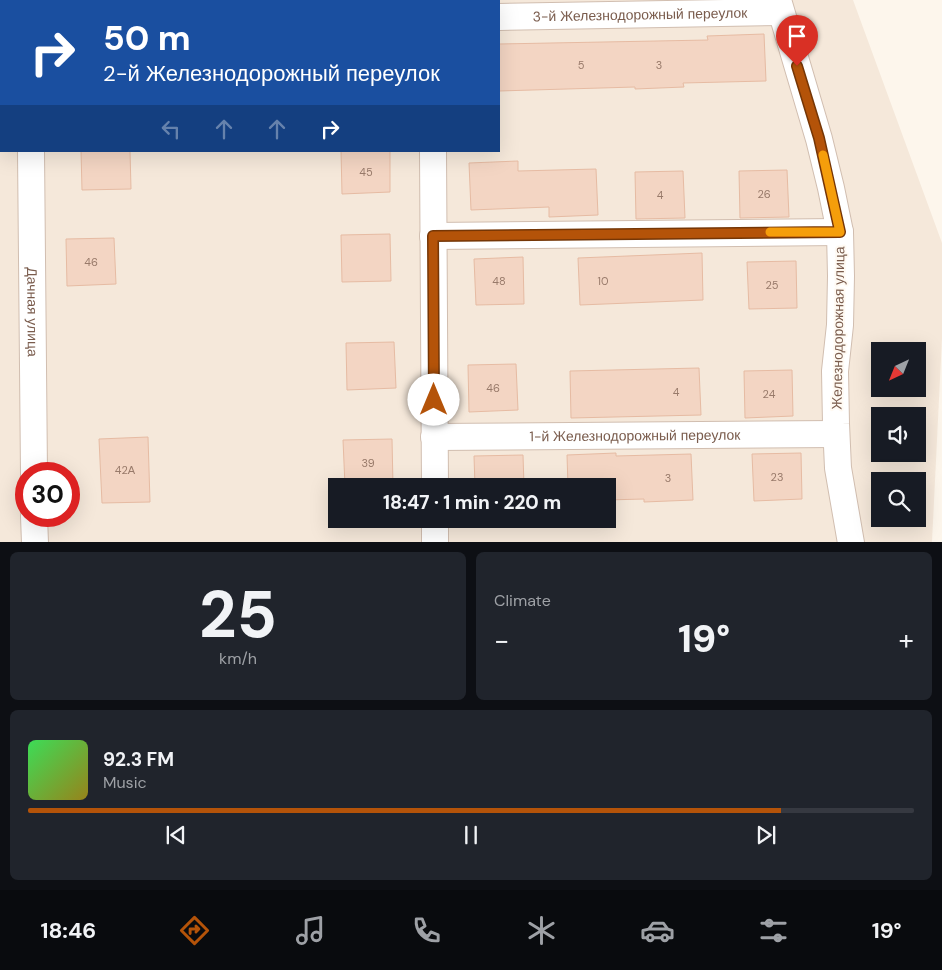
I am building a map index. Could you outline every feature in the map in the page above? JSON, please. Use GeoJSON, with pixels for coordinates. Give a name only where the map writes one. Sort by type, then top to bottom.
{"type":"FeatureCollection","features":[{"type":"Feature","properties":{"kind":"street","name":"3-й Железнодорожный переулок"},"geometry":{"type":"LineString","coordinates":[[500,16],[780,6]]}},
{"type":"Feature","properties":{"kind":"street","name":"Железнодорожная улица"},"geometry":{"type":"LineString","coordinates":[[780,6],[819,138],[840,232],[841,276],[840,324],[836,371],[836,434],[838,468],[851,542]]}},
{"type":"Feature","properties":{"kind":"street","name":"Дачная улица"},"geometry":{"type":"LineString","coordinates":[[31,152],[34,462]]}},
{"type":"Feature","properties":{"kind":"street"},"geometry":{"type":"LineString","coordinates":[[433,152],[435,478]]}},
{"type":"Feature","properties":{"kind":"street"},"geometry":{"type":"LineString","coordinates":[[433,236],[840,232]]}},
{"type":"Feature","properties":{"kind":"street","name":"1-й Железнодорожный переулок"},"geometry":{"type":"LineString","coordinates":[[434,437],[836,434]]}},
{"type":"Feature","properties":{"kind":"street"},"geometry":{"type":"LineString","coordinates":[[34,527],[35,542]]}},
{"type":"Feature","properties":{"kind":"street"},"geometry":{"type":"LineString","coordinates":[[435,528],[435,542]]}},
{"type":"Feature","properties":{"kind":"shaded area"},"geometry":{"type":"Polygon","coordinates":[[[500,0],[853,0],[942,243],[942,338],[932,542],[0,542],[0,152],[500,152],[500,0]]]}},
{"type":"Feature","properties":{"kind":"building"},"geometry":{"type":"Polygon","coordinates":[[[764,34],[766,81],[683,83],[684,87],[635,89],[635,87],[500,91],[500,44],[708,40],[707,36],[764,34]]]}},
{"type":"Feature","properties":{"kind":"building"},"geometry":{"type":"Polygon","coordinates":[[[81,152],[130,152],[131,189],[82,190],[81,152]]]}},
{"type":"Feature","properties":{"kind":"building"},"geometry":{"type":"Polygon","coordinates":[[[341,152],[390,152],[390,192],[342,194],[341,152]]]}},
{"type":"Feature","properties":{"kind":"building"},"geometry":{"type":"Polygon","coordinates":[[[518,161],[518,171],[596,169],[598,215],[549,217],[549,207],[471,210],[469,163],[518,161]]]}},
{"type":"Feature","properties":{"kind":"building"},"geometry":{"type":"Polygon","coordinates":[[[787,170],[789,217],[740,218],[739,171],[787,170]]]}},
{"type":"Feature","properties":{"kind":"building"},"geometry":{"type":"Polygon","coordinates":[[[683,171],[685,218],[636,219],[635,172],[683,171]]]}},
{"type":"Feature","properties":{"kind":"building"},"geometry":{"type":"Polygon","coordinates":[[[390,234],[391,281],[342,282],[341,235],[390,234]]]}},
{"type":"Feature","properties":{"kind":"building"},"geometry":{"type":"Polygon","coordinates":[[[114,238],[116,284],[67,286],[66,239],[114,238]]]}},
{"type":"Feature","properties":{"kind":"building"},"geometry":{"type":"Polygon","coordinates":[[[702,253],[703,300],[580,305],[578,258],[702,253]]]}},
{"type":"Feature","properties":{"kind":"building"},"geometry":{"type":"Polygon","coordinates":[[[523,257],[524,304],[476,305],[474,259],[523,257]]]}},
{"type":"Feature","properties":{"kind":"building"},"geometry":{"type":"Polygon","coordinates":[[[796,261],[797,308],[749,309],[747,262],[796,261]]]}},
{"type":"Feature","properties":{"kind":"building"},"geometry":{"type":"Polygon","coordinates":[[[394,342],[396,388],[347,390],[346,343],[394,342]]]}},
{"type":"Feature","properties":{"kind":"building"},"geometry":{"type":"Polygon","coordinates":[[[516,364],[518,410],[469,412],[468,365],[516,364]]]}},
{"type":"Feature","properties":{"kind":"building"},"geometry":{"type":"Polygon","coordinates":[[[699,368],[701,415],[571,418],[570,371],[699,368]]]}},
{"type":"Feature","properties":{"kind":"building"},"geometry":{"type":"Polygon","coordinates":[[[792,370],[793,416],[745,418],[744,371],[792,370]]]}},
{"type":"Feature","properties":{"kind":"building"},"geometry":{"type":"Polygon","coordinates":[[[148,437],[150,502],[102,503],[99,439],[148,437]]]}},
{"type":"Feature","properties":{"kind":"building"},"geometry":{"type":"Polygon","coordinates":[[[392,439],[393,478],[345,478],[343,440],[392,439]]]}},
{"type":"Feature","properties":{"kind":"building"},"geometry":{"type":"Polygon","coordinates":[[[616,453],[616,456],[691,454],[693,500],[644,502],[644,499],[616,500],[616,478],[568,478],[567,455],[616,453]]]}},
{"type":"Feature","properties":{"kind":"building"},"geometry":{"type":"Polygon","coordinates":[[[801,453],[802,499],[754,501],[752,454],[801,453]]]}},
{"type":"Feature","properties":{"kind":"building"},"geometry":{"type":"Polygon","coordinates":[[[523,455],[524,478],[475,478],[474,456],[523,455]]]}},
{"type":"Feature","properties":{"kind":"slow traffic"},"geometry":{"type":"LineString","coordinates":[[770,232],[840,232],[823,155]]}},
{"type":"Feature","properties":{"kind":"route"},"geometry":{"type":"LineString","coordinates":[[434,400],[433,236],[840,232],[819,138],[797,66]]}}]}
